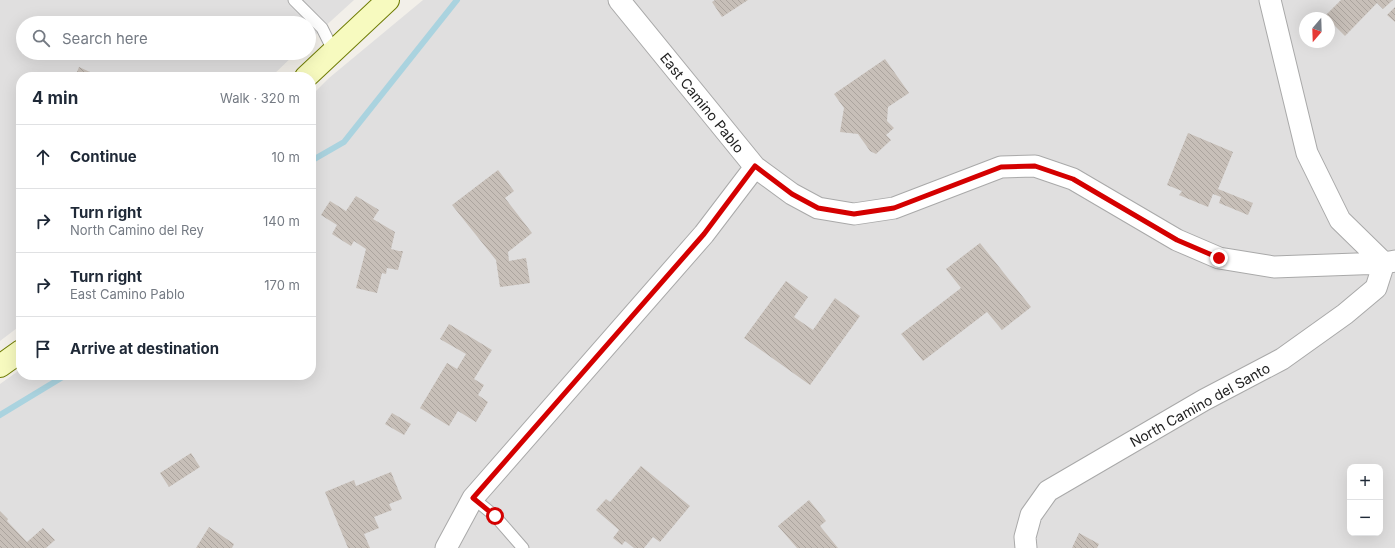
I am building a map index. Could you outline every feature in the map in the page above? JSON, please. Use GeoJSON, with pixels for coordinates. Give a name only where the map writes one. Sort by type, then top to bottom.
{"type":"FeatureCollection","features":[{"type":"Feature","properties":{"kind":"street"},"geometry":{"type":"LineString","coordinates":[[311,72],[388,0]]}},
{"type":"Feature","properties":{"kind":"street","name":"East Camino Pablo"},"geometry":{"type":"LineString","coordinates":[[619,0],[755,166],[792,194],[818,208],[854,214],[894,208],[1001,167],[1035,166],[1073,179],[1177,240],[1219,258],[1274,266],[1390,262]]}},
{"type":"Feature","properties":{"kind":"street"},"geometry":{"type":"LineString","coordinates":[[1270,0],[1307,153],[1340,220],[1390,262]]}},
{"type":"Feature","properties":{"kind":"street"},"geometry":{"type":"LineString","coordinates":[[446,548],[473,498],[704,234],[755,166]]}},
{"type":"Feature","properties":{"kind":"street","name":"North Camino del Santo"},"geometry":{"type":"LineString","coordinates":[[1026,548],[1025,537],[1031,515],[1048,491],[1204,400],[1282,359],[1345,314],[1376,288],[1390,262]]}},
{"type":"Feature","properties":{"kind":"street"},"geometry":{"type":"LineString","coordinates":[[0,366],[16,355]]}},
{"type":"Feature","properties":{"kind":"lane"},"geometry":{"type":"LineString","coordinates":[[294,0],[310,16]]}},
{"type":"Feature","properties":{"kind":"lane"},"geometry":{"type":"LineString","coordinates":[[316,22],[322,28],[333,50]]}},
{"type":"Feature","properties":{"kind":"lane"},"geometry":{"type":"LineString","coordinates":[[473,498],[495,516],[523,548]]}},
{"type":"Feature","properties":{"kind":"shaded area"},"geometry":{"type":"Polygon","coordinates":[[[0,0],[354,0],[316,35],[316,16],[16,16],[16,60],[289,60],[276,72],[16,72],[16,329],[0,341],[0,0]]]}},
{"type":"Feature","properties":{"kind":"shaded area"},"geometry":{"type":"Polygon","coordinates":[[[423,0],[1395,0],[1395,548],[0,548],[0,384],[16,373],[16,380],[316,380],[316,91],[329,78],[423,0]]]}},
{"type":"Feature","properties":{"kind":"building"},"geometry":{"type":"Polygon","coordinates":[[[715,0],[748,0],[722,17],[712,2],[715,0]]]}},
{"type":"Feature","properties":{"kind":"building"},"geometry":{"type":"Polygon","coordinates":[[[1341,0],[1393,0],[1383,9],[1377,3],[1345,36],[1335,26],[1335,12],[1329,12],[1341,0]]]}},
{"type":"Feature","properties":{"kind":"building"},"geometry":{"type":"Polygon","coordinates":[[[1395,7],[1395,22],[1387,15],[1395,7]]]}},
{"type":"Feature","properties":{"kind":"building"},"geometry":{"type":"Polygon","coordinates":[[[885,59],[909,93],[888,107],[887,121],[894,128],[886,135],[891,140],[876,154],[870,151],[858,134],[840,132],[844,108],[834,94],[885,59]]]}},
{"type":"Feature","properties":{"kind":"building"},"geometry":{"type":"Polygon","coordinates":[[[79,67],[90,72],[77,72],[79,67]]]}},
{"type":"Feature","properties":{"kind":"building"},"geometry":{"type":"Polygon","coordinates":[[[1188,133],[1233,152],[1218,189],[1253,203],[1248,215],[1219,203],[1221,197],[1213,194],[1208,207],[1179,195],[1182,191],[1167,185],[1188,133]]]}},
{"type":"Feature","properties":{"kind":"building"},"geometry":{"type":"Polygon","coordinates":[[[498,170],[514,191],[505,198],[532,233],[508,252],[509,261],[526,258],[530,283],[500,287],[496,260],[452,205],[498,170]]]}},
{"type":"Feature","properties":{"kind":"building"},"geometry":{"type":"Polygon","coordinates":[[[356,196],[379,210],[373,219],[395,232],[391,249],[403,251],[398,270],[387,268],[386,274],[382,273],[377,293],[356,288],[366,249],[354,241],[351,246],[332,234],[337,225],[321,215],[330,201],[346,211],[356,196]]]}},
{"type":"Feature","properties":{"kind":"building"},"geometry":{"type":"Polygon","coordinates":[[[980,243],[1031,307],[1002,330],[987,312],[923,361],[901,334],[961,288],[946,269],[980,243]]]}},
{"type":"Feature","properties":{"kind":"building"},"geometry":{"type":"Polygon","coordinates":[[[786,281],[808,297],[794,317],[813,330],[835,298],[860,316],[810,385],[744,338],[786,281]]]}},
{"type":"Feature","properties":{"kind":"building"},"geometry":{"type":"Polygon","coordinates":[[[449,324],[492,350],[474,379],[484,385],[478,395],[488,402],[476,422],[458,411],[449,426],[420,408],[447,363],[457,369],[466,354],[440,339],[449,324]]]}},
{"type":"Feature","properties":{"kind":"building"},"geometry":{"type":"Polygon","coordinates":[[[392,413],[411,424],[404,435],[385,424],[392,413]]]}},
{"type":"Feature","properties":{"kind":"building"},"geometry":{"type":"Polygon","coordinates":[[[191,453],[200,467],[169,487],[160,473],[191,453]]]}},
{"type":"Feature","properties":{"kind":"building"},"geometry":{"type":"Polygon","coordinates":[[[641,466],[690,506],[660,542],[653,537],[644,548],[634,548],[625,541],[622,545],[613,538],[619,530],[596,510],[606,499],[610,502],[641,466]]]}},
{"type":"Feature","properties":{"kind":"building"},"geometry":{"type":"Polygon","coordinates":[[[391,472],[402,499],[389,504],[392,510],[374,517],[379,528],[364,534],[370,548],[348,548],[325,492],[354,480],[356,486],[391,472]]]}},
{"type":"Feature","properties":{"kind":"building"},"geometry":{"type":"Polygon","coordinates":[[[809,500],[826,521],[820,526],[838,548],[797,548],[778,526],[809,500]]]}},
{"type":"Feature","properties":{"kind":"building"},"geometry":{"type":"Polygon","coordinates":[[[0,511],[8,519],[7,521],[27,542],[43,528],[55,540],[46,548],[0,548],[0,511]]]}},
{"type":"Feature","properties":{"kind":"building"},"geometry":{"type":"Polygon","coordinates":[[[209,527],[234,544],[232,548],[196,548],[209,527]]]}},
{"type":"Feature","properties":{"kind":"building"},"geometry":{"type":"Polygon","coordinates":[[[1079,533],[1099,544],[1097,548],[1072,548],[1079,533]]]}},
{"type":"Feature","properties":{"kind":"waterway"},"geometry":{"type":"LineString","coordinates":[[316,158],[344,142],[457,0]]}},
{"type":"Feature","properties":{"kind":"waterway"},"geometry":{"type":"LineString","coordinates":[[0,415],[58,380]]}},
{"type":"Feature","properties":{"kind":"route"},"geometry":{"type":"LineString","coordinates":[[495,516],[473,498],[704,234],[755,166],[792,194],[818,208],[854,214],[894,208],[1001,167],[1035,166],[1073,179],[1177,240],[1219,258]]}}]}
